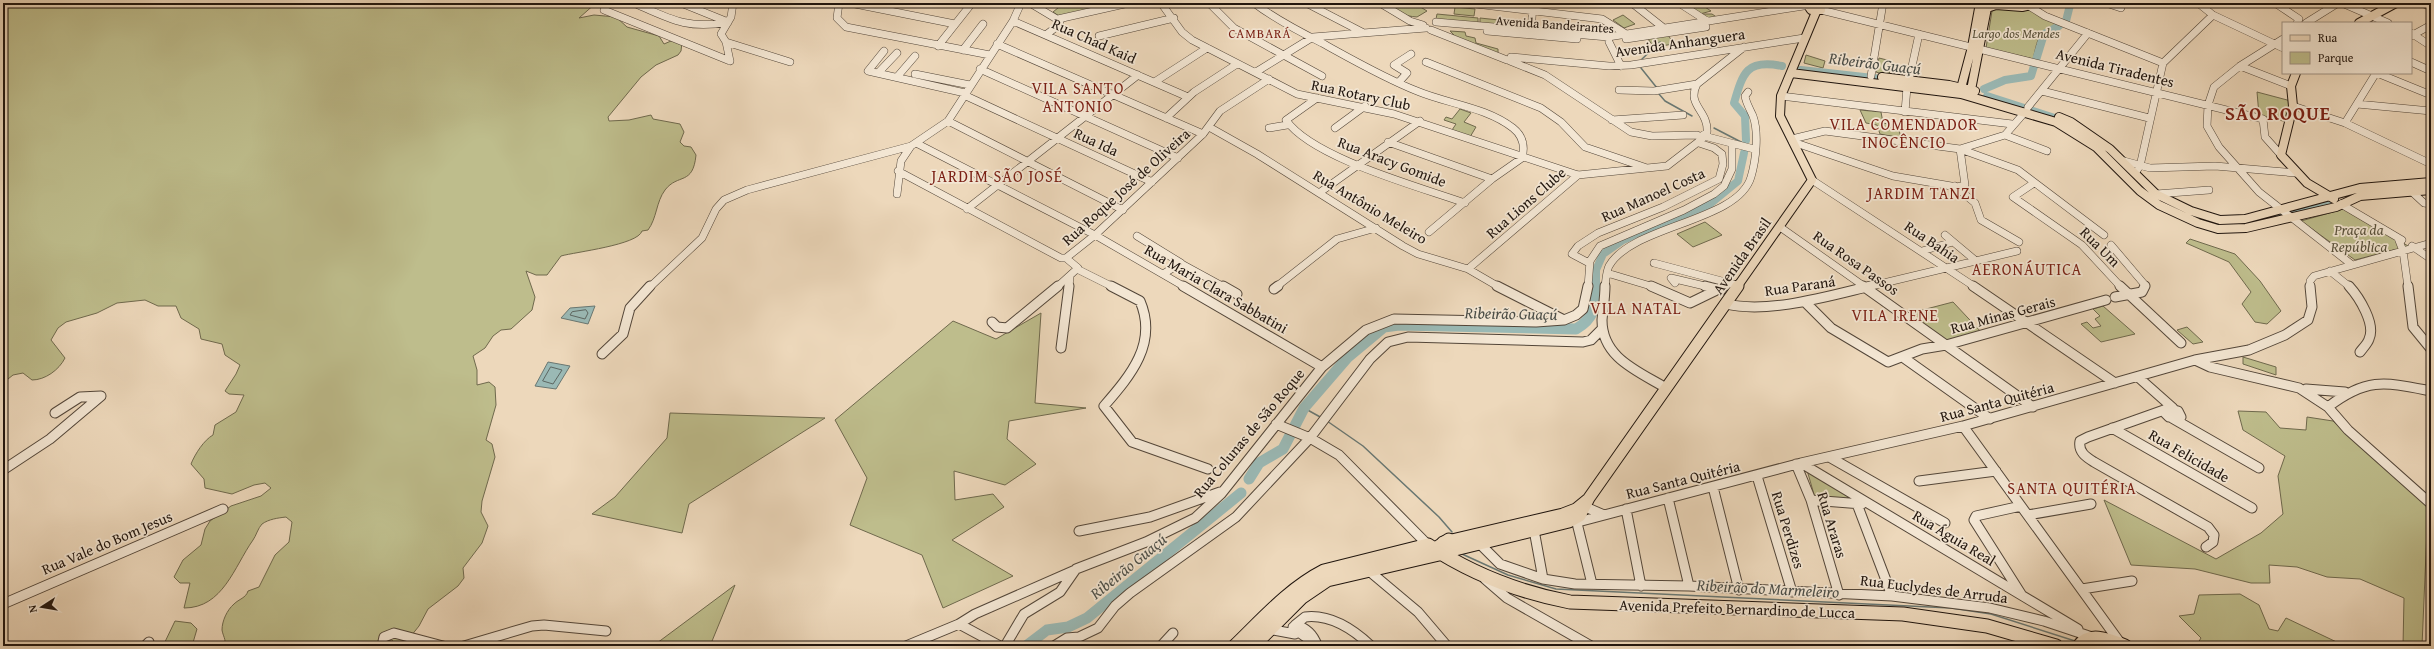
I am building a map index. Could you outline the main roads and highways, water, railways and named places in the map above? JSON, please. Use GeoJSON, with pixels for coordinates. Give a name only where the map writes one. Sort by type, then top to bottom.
{"type":"FeatureCollection","features":[{"type":"Feature","properties":{"kind":"highway"},"geometry":{"type":"LineString","coordinates":[[1235,646],[1319,584],[1338,577],[1368,570],[1442,547]]}},
{"type":"Feature","properties":{"kind":"highway"},"geometry":{"type":"LineString","coordinates":[[1253,646],[1268,622],[1288,596],[1321,572],[1442,547]]}},
{"type":"Feature","properties":{"kind":"highway","name":"Avenida Prefeito Bernardino de Lucca"},"geometry":{"type":"LineString","coordinates":[[1442,547],[1481,576],[1519,591],[1570,602],[1903,614],[1987,626],[2056,646]]}},
{"type":"Feature","properties":{"kind":"highway"},"geometry":{"type":"LineString","coordinates":[[2079,646],[2084,639],[2092,637],[2123,645]]}},
{"type":"Feature","properties":{"kind":"main road"},"geometry":{"type":"LineString","coordinates":[[1966,92],[1977,48],[1976,19],[1980,3]]}},
{"type":"Feature","properties":{"kind":"main road"},"geometry":{"type":"LineString","coordinates":[[1966,92],[1988,5],[2026,5],[2041,3]]}},
{"type":"Feature","properties":{"kind":"main road"},"geometry":{"type":"LineString","coordinates":[[2361,22],[2396,3]]}},
{"type":"Feature","properties":{"kind":"main road"},"geometry":{"type":"LineString","coordinates":[[1793,70],[1816,8]]}},
{"type":"Feature","properties":{"kind":"main road"},"geometry":{"type":"LineString","coordinates":[[1793,70],[1871,76],[1908,84]]}},
{"type":"Feature","properties":{"kind":"main road"},"geometry":{"type":"LineString","coordinates":[[1793,70],[1966,92],[2071,122],[2137,169],[2146,186],[2156,194],[2191,211],[2220,220],[2245,219],[2360,188],[2431,182]]}},
{"type":"Feature","properties":{"kind":"main road","name":"Avenida Brasil"},"geometry":{"type":"LineString","coordinates":[[1582,511],[1666,388],[1726,304],[1734,284],[1780,227],[1812,180],[1780,116],[1781,96],[1793,70]]}},
{"type":"Feature","properties":{"kind":"main road"},"geometry":{"type":"LineString","coordinates":[[2296,74],[2291,86],[2293,106],[2280,155],[2307,183],[2341,204]]}},
{"type":"Feature","properties":{"kind":"main road"},"geometry":{"type":"LineString","coordinates":[[2026,110],[2063,126],[2096,147],[2140,191],[2166,208],[2198,223],[2230,230],[2290,218],[2341,204],[2360,196],[2431,190]]}},
{"type":"Feature","properties":{"kind":"main road"},"geometry":{"type":"LineString","coordinates":[[1442,547],[1534,530],[1582,511]]}},
{"type":"Feature","properties":{"kind":"main road"},"geometry":{"type":"LineString","coordinates":[[1476,540],[1563,514],[1582,511]]}},
{"type":"Feature","properties":{"kind":"water"},"geometry":{"type":"Polygon","coordinates":[[[595,306],[588,324],[561,318],[570,308],[595,306]]]}},
{"type":"Feature","properties":{"kind":"water"},"geometry":{"type":"Polygon","coordinates":[[[548,362],[570,366],[556,389],[535,386],[548,362]]]}},
{"type":"Feature","properties":{"kind":"waterway"},"geometry":{"type":"LineString","coordinates":[[2066,21],[2070,5]]}},
{"type":"Feature","properties":{"kind":"waterway"},"geometry":{"type":"LineString","coordinates":[[2036,60],[2044,34],[2059,26]]}},
{"type":"Feature","properties":{"kind":"waterway"},"geometry":{"type":"LineString","coordinates":[[1642,59],[1660,42]]}},
{"type":"Feature","properties":{"kind":"waterway","name":"Ribeirão Guaçú"},"geometry":{"type":"LineString","coordinates":[[1746,140],[1745,116],[1734,103],[1740,83],[1748,70],[1754,66],[1761,64],[1782,66]]}},
{"type":"Feature","properties":{"kind":"waterway"},"geometry":{"type":"LineString","coordinates":[[1984,89],[2005,80],[2031,76],[2034,66]]}},
{"type":"Feature","properties":{"kind":"waterway"},"geometry":{"type":"LineString","coordinates":[[1641,68],[1657,88]]}},
{"type":"Feature","properties":{"kind":"waterway","name":"Ribeirão Guaçú"},"geometry":{"type":"LineString","coordinates":[[1801,70],[1891,80]]}},
{"type":"Feature","properties":{"kind":"waterway"},"geometry":{"type":"LineString","coordinates":[[1659,94],[1665,101],[1692,116]]}},
{"type":"Feature","properties":{"kind":"waterway"},"geometry":{"type":"LineString","coordinates":[[1987,96],[2067,122]]}},
{"type":"Feature","properties":{"kind":"waterway"},"geometry":{"type":"LineString","coordinates":[[1714,128],[1743,143]]}},
{"type":"Feature","properties":{"kind":"waterway","name":"Ribeirão Guaçú"},"geometry":{"type":"LineString","coordinates":[[1596,286],[1596,270],[1603,254],[1623,240],[1710,204],[1738,181],[1744,153]]}},
{"type":"Feature","properties":{"kind":"waterway"},"geometry":{"type":"LineString","coordinates":[[2292,212],[2332,202]]}},
{"type":"Feature","properties":{"kind":"waterway"},"geometry":{"type":"LineString","coordinates":[[2186,213],[2210,220],[2233,222],[2256,220],[2281,215]]}},
{"type":"Feature","properties":{"kind":"waterway","name":"Ribeirão Guaçú"},"geometry":{"type":"LineString","coordinates":[[1249,479],[1259,463],[1283,449],[1304,408],[1348,357],[1384,327],[1399,325],[1576,329],[1587,321],[1593,311],[1596,286]]}},
{"type":"Feature","properties":{"kind":"waterway","name":"Ribeirão do Marmeleiro"},"geometry":{"type":"LineString","coordinates":[[1304,408],[1322,418]]}},
{"type":"Feature","properties":{"kind":"waterway","name":"Ribeirão do Marmeleiro"},"geometry":{"type":"LineString","coordinates":[[1327,421],[1363,446],[1439,517],[1452,532]]}},
{"type":"Feature","properties":{"kind":"waterway","name":"Ribeirão Guaçú"},"geometry":{"type":"LineString","coordinates":[[1026,646],[1047,630],[1068,627],[1087,618],[1241,493]]}},
{"type":"Feature","properties":{"kind":"waterway","name":"Ribeirão do Marmeleiro"},"geometry":{"type":"LineString","coordinates":[[1462,554],[1508,575],[1556,589],[1951,608],[1991,614],[2075,641]]}},
{"type":"Feature","properties":{"kind":"district","name":"CAMBARÁ"},"geometry":{"type":"Point","coordinates":[1260,33]}},
{"type":"Feature","properties":{"kind":"district","name":"VILA SANTO ANTONIO"},"geometry":{"type":"Point","coordinates":[1078,97]}},
{"type":"Feature","properties":{"kind":"district","name":"SÃO ROQUE"},"geometry":{"type":"Point","coordinates":[2278,113]}},
{"type":"Feature","properties":{"kind":"district","name":"VILA COMENDADOR INOCÊNCIO"},"geometry":{"type":"Point","coordinates":[1904,133]}},
{"type":"Feature","properties":{"kind":"district","name":"JARDIM SÃO JOSÉ"},"geometry":{"type":"Point","coordinates":[997,176]}},
{"type":"Feature","properties":{"kind":"district","name":"JARDIM TANZI"},"geometry":{"type":"Point","coordinates":[1922,193]}},
{"type":"Feature","properties":{"kind":"district","name":"AERONÁUTICA"},"geometry":{"type":"Point","coordinates":[2027,269]}},
{"type":"Feature","properties":{"kind":"district","name":"VILA NATAL"},"geometry":{"type":"Point","coordinates":[1636,308]}},
{"type":"Feature","properties":{"kind":"district","name":"VILA IRENE"},"geometry":{"type":"Point","coordinates":[1895,315]}},
{"type":"Feature","properties":{"kind":"district","name":"SANTA QUITÉRIA"},"geometry":{"type":"Point","coordinates":[2072,488]}},
{"type":"Feature","properties":{"kind":"park label","name":"Largo dos Mendes"},"geometry":{"type":"Point","coordinates":[2016,33]}},
{"type":"Feature","properties":{"kind":"park label","name":"Praça da República"},"geometry":{"type":"Point","coordinates":[2359,238]}}]}
